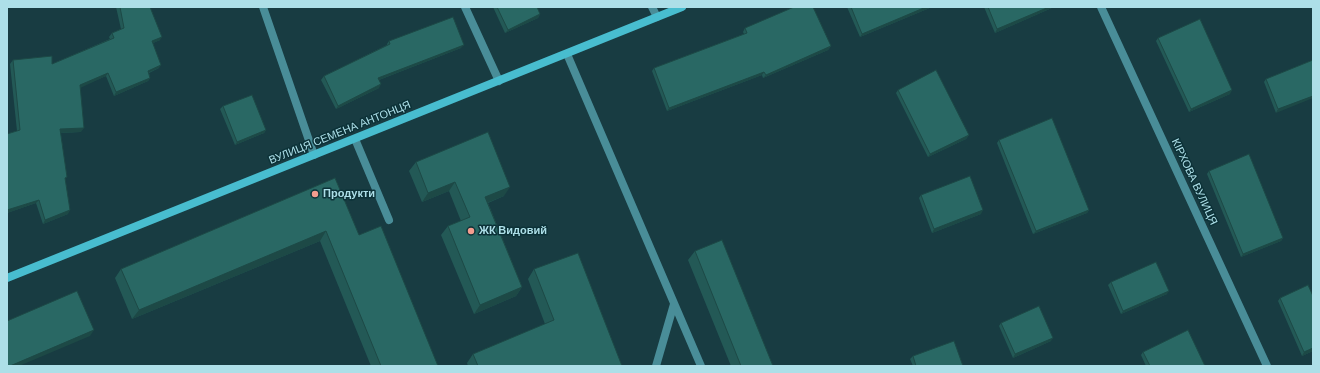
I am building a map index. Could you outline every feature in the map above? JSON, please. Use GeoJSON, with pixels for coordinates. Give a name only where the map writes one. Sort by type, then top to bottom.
{"type":"FeatureCollection","features":[{"type":"Feature","properties":{"kind":"street"},"geometry":{"type":"LineString","coordinates":[[263,7],[314,155]]}},
{"type":"Feature","properties":{"kind":"street"},"geometry":{"type":"LineString","coordinates":[[465,7],[498,81]]}},
{"type":"Feature","properties":{"kind":"street"},"geometry":{"type":"LineString","coordinates":[[652,7],[657,17]]}},
{"type":"Feature","properties":{"kind":"street","name":"ВУЛИЦЯ СЕМЕНА АНТОНЦЯ"},"geometry":{"type":"LineString","coordinates":[[7,278],[682,7]]}},
{"type":"Feature","properties":{"kind":"street","name":"КІРХОВА ВУЛИЦЯ"},"geometry":{"type":"LineString","coordinates":[[1101,7],[1267,366]]}},
{"type":"Feature","properties":{"kind":"street"},"geometry":{"type":"LineString","coordinates":[[567,54],[701,366]]}},
{"type":"Feature","properties":{"kind":"street"},"geometry":{"type":"LineString","coordinates":[[355,139],[389,220]]}},
{"type":"Feature","properties":{"kind":"street"},"geometry":{"type":"LineString","coordinates":[[656,366],[674,304]]}},
{"type":"Feature","properties":{"kind":"building"},"geometry":{"type":"Polygon","coordinates":[[[120,7],[150,7],[162,37],[152,41],[161,65],[148,71],[150,78],[116,92],[108,73],[80,85],[84,128],[60,129],[70,210],[45,220],[39,200],[7,210],[7,134],[20,130],[13,60],[52,56],[52,64],[114,38],[112,33],[124,28],[120,7]]]}},
{"type":"Feature","properties":{"kind":"building"},"geometry":{"type":"Polygon","coordinates":[[[497,7],[537,7],[540,14],[508,30],[497,7]]]}},
{"type":"Feature","properties":{"kind":"building"},"geometry":{"type":"Polygon","coordinates":[[[794,7],[813,7],[831,46],[766,75],[764,72],[669,108],[654,68],[747,33],[745,28],[794,7]]]}},
{"type":"Feature","properties":{"kind":"building"},"geometry":{"type":"Polygon","coordinates":[[[851,7],[926,7],[862,34],[851,7]]]}},
{"type":"Feature","properties":{"kind":"building"},"geometry":{"type":"Polygon","coordinates":[[[988,7],[1049,7],[997,29],[988,7]]]}},
{"type":"Feature","properties":{"kind":"building"},"geometry":{"type":"Polygon","coordinates":[[[453,17],[464,45],[378,78],[381,84],[338,106],[324,76],[390,44],[389,41],[453,17]]]}},
{"type":"Feature","properties":{"kind":"building"},"geometry":{"type":"Polygon","coordinates":[[[1200,19],[1232,90],[1191,109],[1158,38],[1200,19]]]}},
{"type":"Feature","properties":{"kind":"building"},"geometry":{"type":"Polygon","coordinates":[[[1313,60],[1313,96],[1278,109],[1266,79],[1313,60]]]}},
{"type":"Feature","properties":{"kind":"building"},"geometry":{"type":"Polygon","coordinates":[[[936,70],[969,135],[930,154],[898,90],[936,70]]]}},
{"type":"Feature","properties":{"kind":"building"},"geometry":{"type":"Polygon","coordinates":[[[252,95],[266,130],[237,142],[223,106],[252,95]]]}},
{"type":"Feature","properties":{"kind":"building"},"geometry":{"type":"Polygon","coordinates":[[[1052,118],[1089,210],[1036,231],[999,140],[1052,118]]]}},
{"type":"Feature","properties":{"kind":"building","name":"ЖК Видовий"},"geometry":{"type":"Polygon","coordinates":[[[488,132],[510,187],[485,197],[522,287],[480,305],[448,226],[470,217],[455,182],[428,193],[416,162],[488,132]]]}},
{"type":"Feature","properties":{"kind":"building"},"geometry":{"type":"Polygon","coordinates":[[[1249,154],[1283,238],[1243,254],[1209,171],[1249,154]]]}},
{"type":"Feature","properties":{"kind":"building"},"geometry":{"type":"Polygon","coordinates":[[[970,176],[983,210],[934,229],[921,195],[970,176]]]}},
{"type":"Feature","properties":{"kind":"building"},"geometry":{"type":"Polygon","coordinates":[[[335,178],[359,235],[381,226],[438,366],[381,366],[326,231],[139,310],[121,269],[335,178]]]}},
{"type":"Feature","properties":{"kind":"building"},"geometry":{"type":"Polygon","coordinates":[[[722,240],[773,366],[741,366],[695,251],[722,240]]]}},
{"type":"Feature","properties":{"kind":"building"},"geometry":{"type":"Polygon","coordinates":[[[578,253],[622,366],[478,366],[473,354],[554,320],[534,269],[578,253]]]}},
{"type":"Feature","properties":{"kind":"building"},"geometry":{"type":"Polygon","coordinates":[[[1156,262],[1169,291],[1123,311],[1111,282],[1156,262]]]}},
{"type":"Feature","properties":{"kind":"building"},"geometry":{"type":"Polygon","coordinates":[[[1308,285],[1313,296],[1313,348],[1304,352],[1280,298],[1308,285]]]}},
{"type":"Feature","properties":{"kind":"building"},"geometry":{"type":"Polygon","coordinates":[[[77,291],[94,330],[7,366],[7,321],[77,291]]]}},
{"type":"Feature","properties":{"kind":"building"},"geometry":{"type":"Polygon","coordinates":[[[1039,306],[1053,338],[1015,354],[1001,323],[1039,306]]]}},
{"type":"Feature","properties":{"kind":"building"},"geometry":{"type":"Polygon","coordinates":[[[1188,330],[1205,366],[1150,366],[1143,352],[1188,330]]]}},
{"type":"Feature","properties":{"kind":"building"},"geometry":{"type":"Polygon","coordinates":[[[954,341],[963,366],[916,366],[913,356],[954,341]]]}},
{"type":"Feature","properties":{"kind":"place","name":"Продукти"},"geometry":{"type":"Point","coordinates":[315,194]}},
{"type":"Feature","properties":{"kind":"place","name":"ЖК Видовий"},"geometry":{"type":"Point","coordinates":[471,231]}}]}
